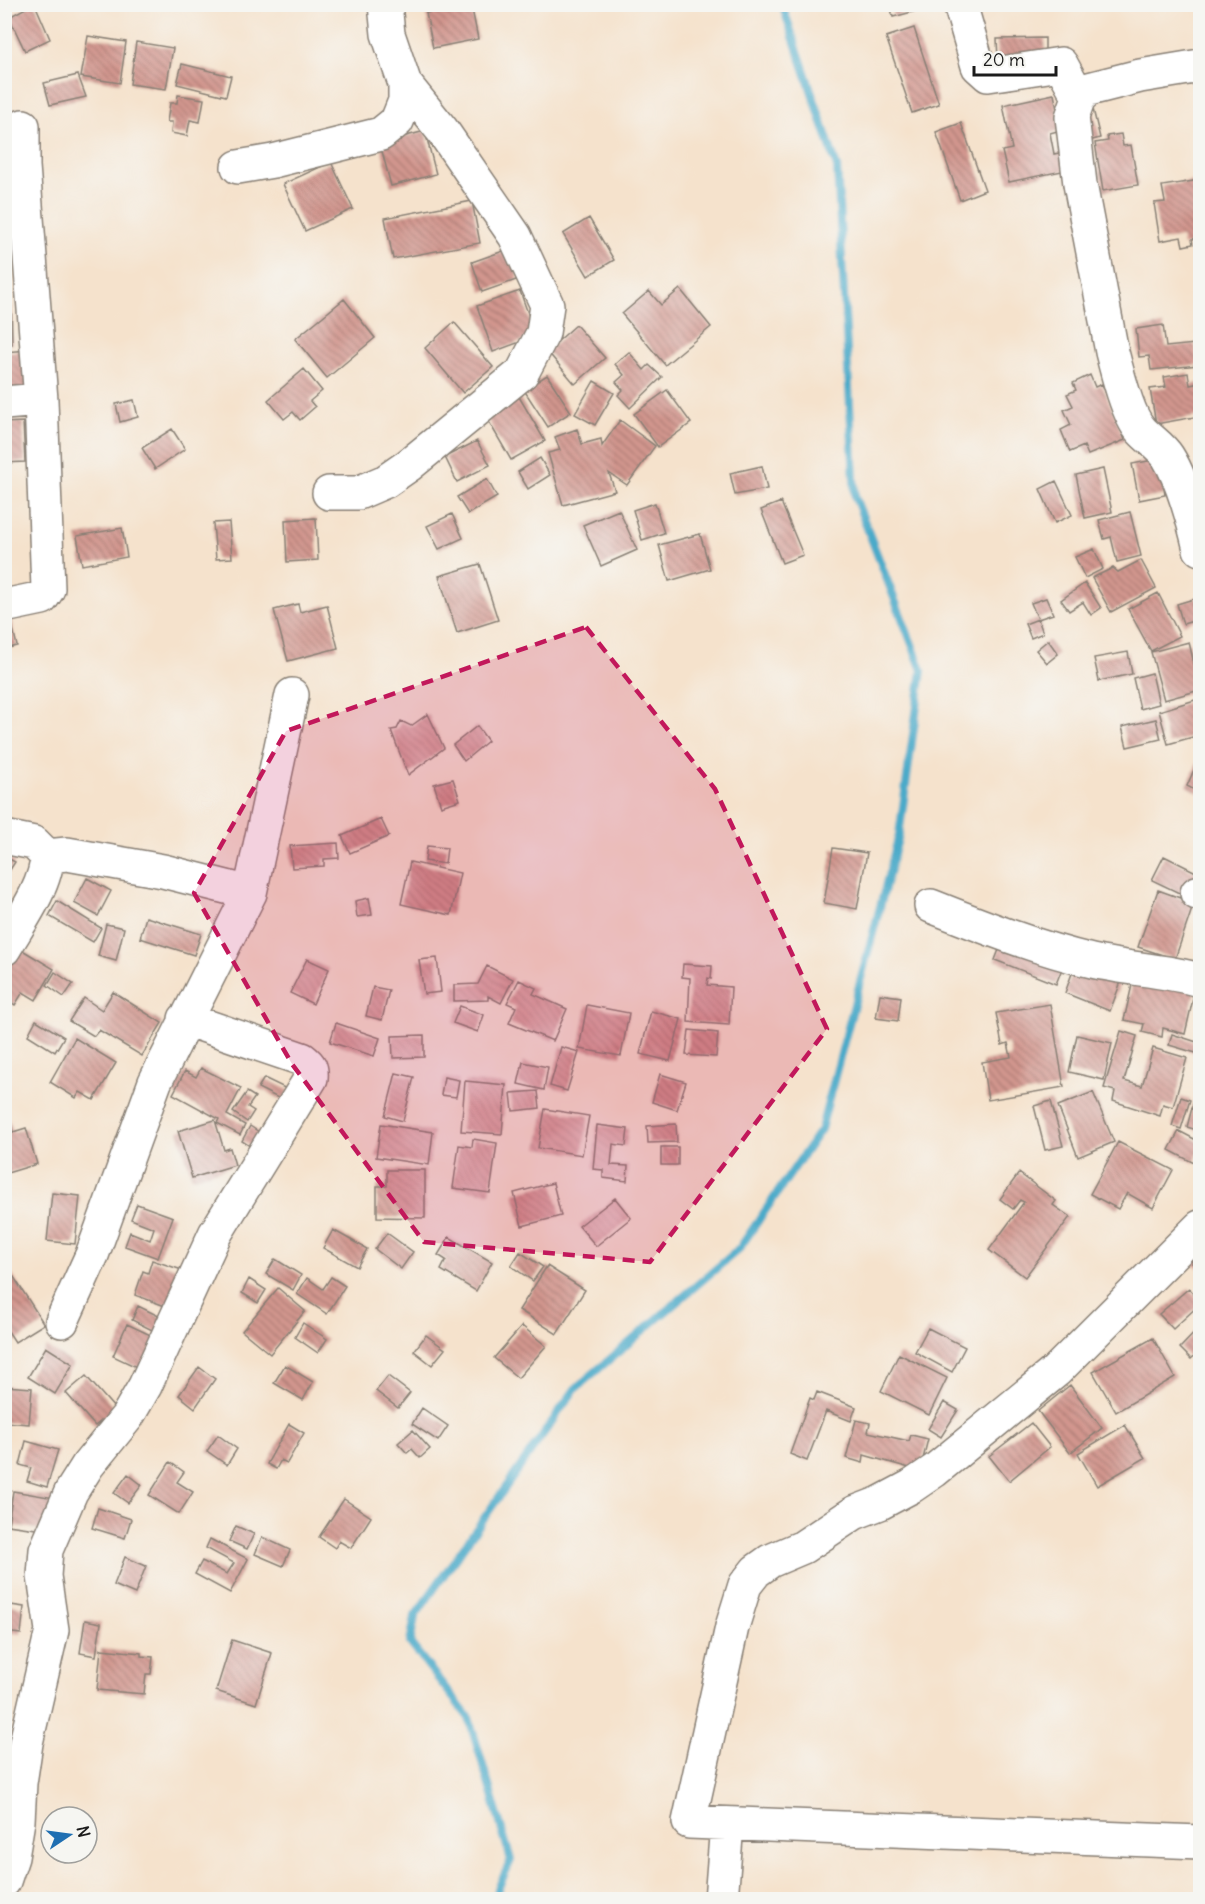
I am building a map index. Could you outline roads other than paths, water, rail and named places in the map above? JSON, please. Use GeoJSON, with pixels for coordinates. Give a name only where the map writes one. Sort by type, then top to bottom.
{"type":"FeatureCollection","features":[{"type":"Feature","properties":{"kind":"street"},"geometry":{"type":"LineString","coordinates":[[238,167],[273,161],[381,134],[397,121],[405,100],[405,84],[388,34],[385,4]]}},
{"type":"Feature","properties":{"kind":"street"},"geometry":{"type":"LineString","coordinates":[[960,4],[978,66],[988,75],[1061,64],[1079,97]]}},
{"type":"Feature","properties":{"kind":"street"},"geometry":{"type":"LineString","coordinates":[[1200,66],[1140,76],[1089,89],[1079,97],[1072,117],[1080,184],[1115,364],[1131,411],[1140,429],[1158,444],[1174,468],[1194,524],[1200,549]]}},
{"type":"Feature","properties":{"kind":"street"},"geometry":{"type":"LineString","coordinates":[[329,493],[358,493],[386,481],[409,465],[522,373],[543,333],[547,305],[515,236],[442,130],[405,84]]}},
{"type":"Feature","properties":{"kind":"street"},"geometry":{"type":"LineString","coordinates":[[4,606],[42,598],[48,589],[41,400],[23,166],[23,126]]}},
{"type":"Feature","properties":{"kind":"street"},"geometry":{"type":"LineString","coordinates":[[4,403],[41,400]]}},
{"type":"Feature","properties":{"kind":"street"},"geometry":{"type":"LineString","coordinates":[[62,1321],[92,1255],[155,1082],[250,893],[292,695]]}},
{"type":"Feature","properties":{"kind":"street"},"geometry":{"type":"LineString","coordinates":[[4,837],[34,843],[47,855],[67,854],[163,871],[250,893]]}},
{"type":"Feature","properties":{"kind":"street"},"geometry":{"type":"LineString","coordinates":[[4,949],[42,881],[47,868],[47,855]]}},
{"type":"Feature","properties":{"kind":"street"},"geometry":{"type":"LineString","coordinates":[[931,906],[1049,949],[1093,961],[1180,974],[1200,980]]}},
{"type":"Feature","properties":{"kind":"street"},"geometry":{"type":"LineString","coordinates":[[4,1881],[12,1857],[15,1743],[52,1630],[44,1575],[46,1550],[59,1517],[88,1465],[127,1417],[145,1386],[215,1234],[311,1078],[310,1065],[302,1059],[185,1019]]}},
{"type":"Feature","properties":{"kind":"street"},"geometry":{"type":"LineString","coordinates":[[1200,1227],[1056,1371],[934,1471],[912,1486],[854,1513],[802,1547],[756,1570],[745,1585],[732,1627],[689,1822],[1200,1842]]}},
{"type":"Feature","properties":{"kind":"street"},"geometry":{"type":"LineString","coordinates":[[722,1899],[727,1824]]}},
{"type":"Feature","properties":{"kind":"waterway"},"geometry":{"type":"LineString","coordinates":[[493,1900],[511,1860],[469,1718],[410,1643],[415,1616],[575,1389],[739,1249],[821,1129],[899,835],[922,670],[855,497],[837,167],[782,4]]}}]}
